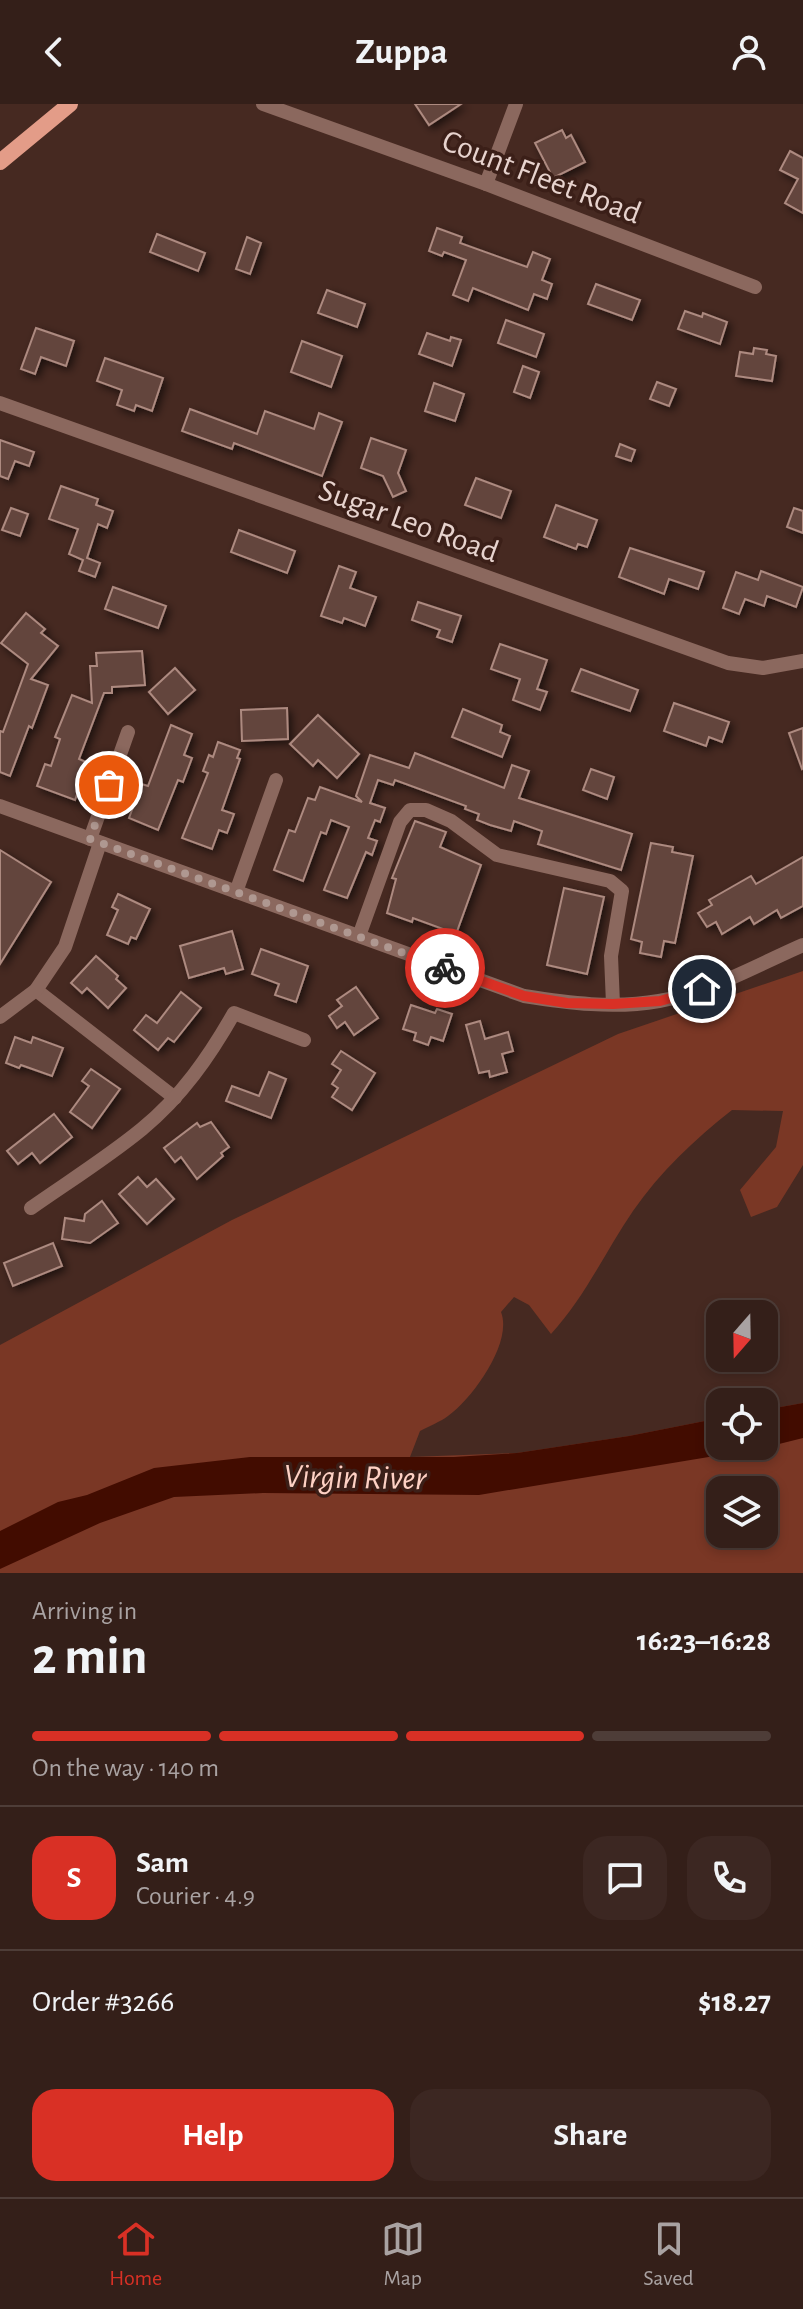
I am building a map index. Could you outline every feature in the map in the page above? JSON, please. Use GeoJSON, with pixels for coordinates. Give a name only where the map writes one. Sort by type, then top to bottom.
{"type":"FeatureCollection","features":[{"type":"Feature","properties":{"kind":"main road"},"geometry":{"type":"LineString","coordinates":[[0,162],[70,104]]}},
{"type":"Feature","properties":{"kind":"street","name":"Count Fleet Road"},"geometry":{"type":"LineString","coordinates":[[263,104],[486,184],[755,287]]}},
{"type":"Feature","properties":{"kind":"street"},"geometry":{"type":"LineString","coordinates":[[486,184],[516,104]]}},
{"type":"Feature","properties":{"kind":"street","name":"Sugar Leo Road"},"geometry":{"type":"LineString","coordinates":[[0,403],[728,663],[763,668],[803,661]]}},
{"type":"Feature","properties":{"kind":"street"},"geometry":{"type":"LineString","coordinates":[[0,1017],[36,990],[65,947],[128,732]]}},
{"type":"Feature","properties":{"kind":"street"},"geometry":{"type":"LineString","coordinates":[[236,892],[276,780]]}},
{"type":"Feature","properties":{"kind":"street"},"geometry":{"type":"LineString","coordinates":[[0,806],[524,996],[567,1003],[660,1001],[702,989],[803,945]]}},
{"type":"Feature","properties":{"kind":"street"},"geometry":{"type":"LineString","coordinates":[[359,936],[400,822],[410,810],[426,810],[451,821],[497,855],[610,881],[622,891],[611,956],[613,1004]]}},
{"type":"Feature","properties":{"kind":"street"},"geometry":{"type":"LineString","coordinates":[[36,990],[175,1098]]}},
{"type":"Feature","properties":{"kind":"street"},"geometry":{"type":"LineString","coordinates":[[31,1208],[143,1129],[175,1098],[210,1055],[234,1013],[304,1040]]}},
{"type":"Feature","properties":{"kind":"shaded area"},"geometry":{"type":"Polygon","coordinates":[[[803,971],[803,1165],[777,1207],[751,1217],[740,1190],[776,1147],[783,1111],[732,1110],[679,1157],[643,1197],[574,1305],[551,1334],[529,1305],[514,1297],[501,1312],[501,1338],[479,1383],[458,1408],[420,1431],[410,1457],[517,1453],[706,1421],[706,1460],[778,1460],[778,1407],[803,1403],[803,1573],[0,1573],[0,1345],[232,1220],[618,1034],[803,971]]]}},
{"type":"Feature","properties":{"kind":"water"},"geometry":{"type":"Polygon","coordinates":[[[803,1403],[803,1438],[778,1444],[778,1407],[803,1403]]]}},
{"type":"Feature","properties":{"kind":"water","name":"Virgin River"},"geometry":{"type":"Polygon","coordinates":[[[706,1421],[706,1457],[479,1495],[263,1493],[174,1497],[100,1523],[0,1569],[0,1531],[58,1502],[87,1495],[154,1468],[250,1457],[454,1457],[517,1453],[706,1421]]]}},
{"type":"Feature","properties":{"kind":"building"},"geometry":{"type":"Polygon","coordinates":[[[415,104],[461,104],[429,125],[415,104]]]}},
{"type":"Feature","properties":{"kind":"building"},"geometry":{"type":"Polygon","coordinates":[[[562,130],[566,138],[571,135],[585,162],[553,178],[535,143],[562,130]]]}},
{"type":"Feature","properties":{"kind":"building"},"geometry":{"type":"Polygon","coordinates":[[[790,151],[803,158],[803,213],[785,203],[798,179],[780,170],[790,151]]]}},
{"type":"Feature","properties":{"kind":"building"},"geometry":{"type":"Polygon","coordinates":[[[437,228],[462,237],[460,243],[527,267],[533,252],[550,259],[542,280],[552,284],[547,299],[534,294],[528,310],[473,288],[468,301],[453,295],[466,260],[444,252],[442,256],[429,251],[437,228]]]}},
{"type":"Feature","properties":{"kind":"building"},"geometry":{"type":"Polygon","coordinates":[[[157,234],[205,253],[198,271],[150,252],[157,234]]]}},
{"type":"Feature","properties":{"kind":"building"},"geometry":{"type":"Polygon","coordinates":[[[247,237],[261,243],[250,274],[236,269],[247,237]]]}},
{"type":"Feature","properties":{"kind":"building"},"geometry":{"type":"Polygon","coordinates":[[[596,284],[640,300],[632,320],[588,304],[596,284]]]}},
{"type":"Feature","properties":{"kind":"building"},"geometry":{"type":"Polygon","coordinates":[[[327,290],[365,304],[357,327],[318,313],[327,290]]]}},
{"type":"Feature","properties":{"kind":"building"},"geometry":{"type":"Polygon","coordinates":[[[685,311],[702,317],[703,313],[727,322],[720,344],[678,329],[685,311]]]}},
{"type":"Feature","properties":{"kind":"building"},"geometry":{"type":"Polygon","coordinates":[[[506,320],[544,334],[536,357],[498,343],[506,320]]]}},
{"type":"Feature","properties":{"kind":"building"},"geometry":{"type":"Polygon","coordinates":[[[36,328],[74,341],[66,366],[41,357],[35,374],[21,369],[36,328]]]}},
{"type":"Feature","properties":{"kind":"building"},"geometry":{"type":"Polygon","coordinates":[[[427,333],[450,341],[451,337],[461,340],[452,366],[419,354],[427,333]]]}},
{"type":"Feature","properties":{"kind":"building"},"geometry":{"type":"Polygon","coordinates":[[[302,341],[342,356],[331,387],[291,372],[302,341]]]}},
{"type":"Feature","properties":{"kind":"building"},"geometry":{"type":"Polygon","coordinates":[[[754,348],[767,350],[766,354],[776,356],[772,381],[736,376],[740,352],[753,354],[754,348]]]}},
{"type":"Feature","properties":{"kind":"building"},"geometry":{"type":"Polygon","coordinates":[[[105,358],[163,378],[152,411],[136,405],[134,411],[117,405],[122,390],[97,381],[105,358]]]}},
{"type":"Feature","properties":{"kind":"building"},"geometry":{"type":"Polygon","coordinates":[[[523,366],[539,372],[530,398],[514,392],[523,366]]]}},
{"type":"Feature","properties":{"kind":"building"},"geometry":{"type":"Polygon","coordinates":[[[657,382],[676,389],[669,406],[650,399],[657,382]]]}},
{"type":"Feature","properties":{"kind":"building"},"geometry":{"type":"Polygon","coordinates":[[[434,383],[464,394],[455,421],[425,411],[434,383]]]}},
{"type":"Feature","properties":{"kind":"building"},"geometry":{"type":"Polygon","coordinates":[[[190,409],[257,434],[265,411],[314,429],[319,413],[342,422],[322,476],[234,443],[232,449],[182,431],[190,409]]]}},
{"type":"Feature","properties":{"kind":"building"},"geometry":{"type":"Polygon","coordinates":[[[371,438],[406,450],[398,473],[406,491],[393,497],[383,476],[361,468],[371,438]]]}},
{"type":"Feature","properties":{"kind":"building"},"geometry":{"type":"Polygon","coordinates":[[[0,440],[34,452],[29,466],[15,461],[8,479],[0,476],[0,440]]]}},
{"type":"Feature","properties":{"kind":"building"},"geometry":{"type":"Polygon","coordinates":[[[620,444],[635,450],[631,461],[616,456],[620,444]]]}},
{"type":"Feature","properties":{"kind":"building"},"geometry":{"type":"Polygon","coordinates":[[[476,478],[511,491],[501,518],[465,505],[476,478]]]}},
{"type":"Feature","properties":{"kind":"building"},"geometry":{"type":"Polygon","coordinates":[[[61,486],[98,499],[96,505],[113,511],[107,528],[98,524],[87,558],[100,563],[95,577],[79,571],[83,560],[69,554],[78,529],[49,519],[61,486]]]}},
{"type":"Feature","properties":{"kind":"building"},"geometry":{"type":"Polygon","coordinates":[[[556,505],[597,520],[587,547],[578,544],[576,549],[544,537],[556,505]]]}},
{"type":"Feature","properties":{"kind":"building"},"geometry":{"type":"Polygon","coordinates":[[[11,508],[28,514],[20,536],[2,530],[11,508]]]}},
{"type":"Feature","properties":{"kind":"building"},"geometry":{"type":"Polygon","coordinates":[[[794,508],[803,511],[803,533],[787,527],[794,508]]]}},
{"type":"Feature","properties":{"kind":"building"},"geometry":{"type":"Polygon","coordinates":[[[239,530],[295,551],[287,573],[231,552],[239,530]]]}},
{"type":"Feature","properties":{"kind":"building"},"geometry":{"type":"Polygon","coordinates":[[[630,548],[704,572],[698,589],[669,579],[664,594],[619,577],[630,548]]]}},
{"type":"Feature","properties":{"kind":"building"},"geometry":{"type":"Polygon","coordinates":[[[339,566],[356,572],[350,588],[376,597],[365,626],[344,618],[342,623],[321,616],[339,566]]]}},
{"type":"Feature","properties":{"kind":"building"},"geometry":{"type":"Polygon","coordinates":[[[761,571],[803,587],[796,607],[767,596],[764,606],[745,599],[739,614],[723,608],[736,572],[758,580],[761,571]]]}},
{"type":"Feature","properties":{"kind":"building"},"geometry":{"type":"Polygon","coordinates":[[[113,587],[166,606],[158,628],[105,609],[113,587]]]}},
{"type":"Feature","properties":{"kind":"building"},"geometry":{"type":"Polygon","coordinates":[[[418,602],[461,616],[452,642],[437,637],[440,630],[412,620],[418,602]]]}},
{"type":"Feature","properties":{"kind":"building"},"geometry":{"type":"Polygon","coordinates":[[[26,613],[45,629],[41,633],[58,646],[31,679],[48,685],[10,776],[0,772],[0,731],[3,732],[28,664],[1,643],[26,613]]]}},
{"type":"Feature","properties":{"kind":"building"},"geometry":{"type":"Polygon","coordinates":[[[500,644],[547,660],[537,689],[547,692],[540,710],[513,700],[520,679],[491,669],[500,644]]]}},
{"type":"Feature","properties":{"kind":"building"},"geometry":{"type":"Polygon","coordinates":[[[142,651],[145,685],[112,687],[112,693],[104,693],[79,759],[88,763],[75,800],[37,786],[45,764],[51,766],[60,739],[55,737],[72,695],[92,703],[90,666],[97,666],[96,653],[142,651]]]}},
{"type":"Feature","properties":{"kind":"building"},"geometry":{"type":"Polygon","coordinates":[[[175,668],[195,690],[168,714],[149,692],[175,668]]]}},
{"type":"Feature","properties":{"kind":"building"},"geometry":{"type":"Polygon","coordinates":[[[581,669],[638,690],[630,711],[572,691],[581,669]]]}},
{"type":"Feature","properties":{"kind":"building"},"geometry":{"type":"Polygon","coordinates":[[[674,703],[729,722],[722,742],[709,737],[706,746],[664,731],[674,703]]]}},
{"type":"Feature","properties":{"kind":"building"},"geometry":{"type":"Polygon","coordinates":[[[287,708],[288,739],[242,741],[241,710],[287,708]]]}},
{"type":"Feature","properties":{"kind":"building"},"geometry":{"type":"Polygon","coordinates":[[[463,709],[502,725],[500,732],[510,736],[502,757],[452,737],[463,709]]]}},
{"type":"Feature","properties":{"kind":"building"},"geometry":{"type":"Polygon","coordinates":[[[318,715],[359,754],[337,778],[318,760],[313,766],[290,744],[318,715]]]}},
{"type":"Feature","properties":{"kind":"building"},"geometry":{"type":"Polygon","coordinates":[[[171,725],[192,734],[184,755],[192,758],[183,782],[178,780],[158,830],[129,818],[135,802],[131,801],[138,783],[148,786],[171,725]]]}},
{"type":"Feature","properties":{"kind":"building"},"geometry":{"type":"Polygon","coordinates":[[[803,728],[803,768],[802,769],[789,733],[803,728]]]}},
{"type":"Feature","properties":{"kind":"building"},"geometry":{"type":"Polygon","coordinates":[[[218,742],[240,750],[237,758],[240,759],[222,810],[234,814],[227,833],[219,830],[212,849],[182,838],[208,773],[203,771],[209,755],[213,757],[218,742]]]}},
{"type":"Feature","properties":{"kind":"building"},"geometry":{"type":"Polygon","coordinates":[[[415,753],[504,788],[512,765],[529,771],[519,798],[632,834],[621,870],[538,844],[542,831],[514,821],[511,831],[490,825],[477,820],[479,814],[465,809],[466,806],[395,780],[393,785],[378,780],[370,803],[385,808],[380,822],[375,820],[368,838],[377,841],[372,855],[366,852],[347,898],[324,890],[349,827],[331,820],[326,834],[321,832],[303,881],[274,870],[289,830],[295,832],[308,798],[315,800],[320,787],[362,802],[356,796],[370,755],[409,768],[415,753]]]}},
{"type":"Feature","properties":{"kind":"building"},"geometry":{"type":"Polygon","coordinates":[[[591,769],[614,777],[607,799],[583,790],[591,769]]]}},
{"type":"Feature","properties":{"kind":"building"},"geometry":{"type":"Polygon","coordinates":[[[415,821],[446,832],[440,847],[481,865],[455,937],[413,918],[412,922],[387,913],[396,879],[392,878],[415,821]]]}},
{"type":"Feature","properties":{"kind":"building"},"geometry":{"type":"Polygon","coordinates":[[[651,843],[673,847],[672,852],[693,856],[675,943],[664,941],[661,957],[640,953],[642,942],[631,939],[651,843]]]}},
{"type":"Feature","properties":{"kind":"building"},"geometry":{"type":"Polygon","coordinates":[[[0,850],[51,882],[0,964],[0,850]]]}},
{"type":"Feature","properties":{"kind":"building"},"geometry":{"type":"Polygon","coordinates":[[[803,857],[803,906],[781,918],[777,910],[754,924],[750,917],[722,934],[716,922],[707,927],[698,913],[712,905],[709,900],[751,876],[756,884],[803,857]]]}},
{"type":"Feature","properties":{"kind":"building"},"geometry":{"type":"Polygon","coordinates":[[[564,888],[604,897],[587,974],[547,965],[564,888]]]}},
{"type":"Feature","properties":{"kind":"building"},"geometry":{"type":"Polygon","coordinates":[[[118,894],[150,909],[136,939],[131,937],[128,944],[107,935],[118,910],[112,907],[118,894]]]}},
{"type":"Feature","properties":{"kind":"building"},"geometry":{"type":"Polygon","coordinates":[[[232,931],[243,969],[226,974],[224,968],[189,978],[180,946],[232,931]]]}},
{"type":"Feature","properties":{"kind":"building"},"geometry":{"type":"Polygon","coordinates":[[[261,949],[308,966],[296,1002],[275,995],[279,984],[252,974],[261,949]]]}},
{"type":"Feature","properties":{"kind":"building"},"geometry":{"type":"Polygon","coordinates":[[[96,956],[126,988],[108,1008],[87,988],[82,993],[71,983],[96,956]]]}},
{"type":"Feature","properties":{"kind":"building"},"geometry":{"type":"Polygon","coordinates":[[[356,987],[378,1018],[354,1035],[345,1022],[337,1028],[329,1016],[342,1006],[337,1000],[356,987]]]}},
{"type":"Feature","properties":{"kind":"building"},"geometry":{"type":"Polygon","coordinates":[[[181,992],[201,1008],[174,1042],[168,1038],[158,1050],[134,1030],[146,1015],[157,1023],[181,992]]]}},
{"type":"Feature","properties":{"kind":"building"},"geometry":{"type":"Polygon","coordinates":[[[411,1005],[435,1013],[437,1009],[452,1014],[443,1041],[431,1037],[428,1045],[414,1040],[416,1033],[403,1029],[411,1005]]]}},
{"type":"Feature","properties":{"kind":"building"},"geometry":{"type":"Polygon","coordinates":[[[480,1021],[485,1039],[508,1032],[513,1051],[502,1054],[507,1072],[490,1077],[489,1071],[479,1073],[466,1025],[480,1021]]]}},
{"type":"Feature","properties":{"kind":"building"},"geometry":{"type":"Polygon","coordinates":[[[15,1037],[31,1043],[33,1037],[63,1048],[52,1076],[6,1063],[15,1037]]]}},
{"type":"Feature","properties":{"kind":"building"},"geometry":{"type":"Polygon","coordinates":[[[341,1051],[375,1073],[352,1110],[332,1097],[338,1088],[332,1084],[341,1070],[332,1064],[341,1051]]]}},
{"type":"Feature","properties":{"kind":"building"},"geometry":{"type":"Polygon","coordinates":[[[91,1069],[120,1089],[92,1128],[70,1112],[89,1086],[82,1081],[91,1069]]]}},
{"type":"Feature","properties":{"kind":"building"},"geometry":{"type":"Polygon","coordinates":[[[269,1072],[286,1079],[271,1118],[226,1101],[232,1086],[259,1096],[269,1072]]]}},
{"type":"Feature","properties":{"kind":"building"},"geometry":{"type":"Polygon","coordinates":[[[54,1114],[72,1137],[40,1163],[32,1153],[18,1164],[7,1151],[54,1114]]]}},
{"type":"Feature","properties":{"kind":"building"},"geometry":{"type":"Polygon","coordinates":[[[211,1122],[229,1147],[197,1179],[181,1157],[175,1162],[164,1148],[197,1123],[200,1127],[211,1122]]]}},
{"type":"Feature","properties":{"kind":"building"},"geometry":{"type":"Polygon","coordinates":[[[138,1177],[147,1187],[156,1179],[174,1199],[147,1224],[119,1194],[138,1177]]]}},
{"type":"Feature","properties":{"kind":"building"},"geometry":{"type":"Polygon","coordinates":[[[102,1201],[118,1223],[90,1243],[62,1239],[65,1218],[84,1221],[85,1214],[102,1201]]]}},
{"type":"Feature","properties":{"kind":"building"},"geometry":{"type":"Polygon","coordinates":[[[53,1243],[62,1266],[13,1286],[4,1263],[53,1243]]]}},
{"type":"Feature","properties":{"kind":"way so far"},"geometry":{"type":"LineString","coordinates":[[109,785],[90,839],[445,968]]}},
{"type":"Feature","properties":{"kind":"route"},"geometry":{"type":"LineString","coordinates":[[445,968],[524,996],[567,1003],[660,1001],[702,989]]}}]}
